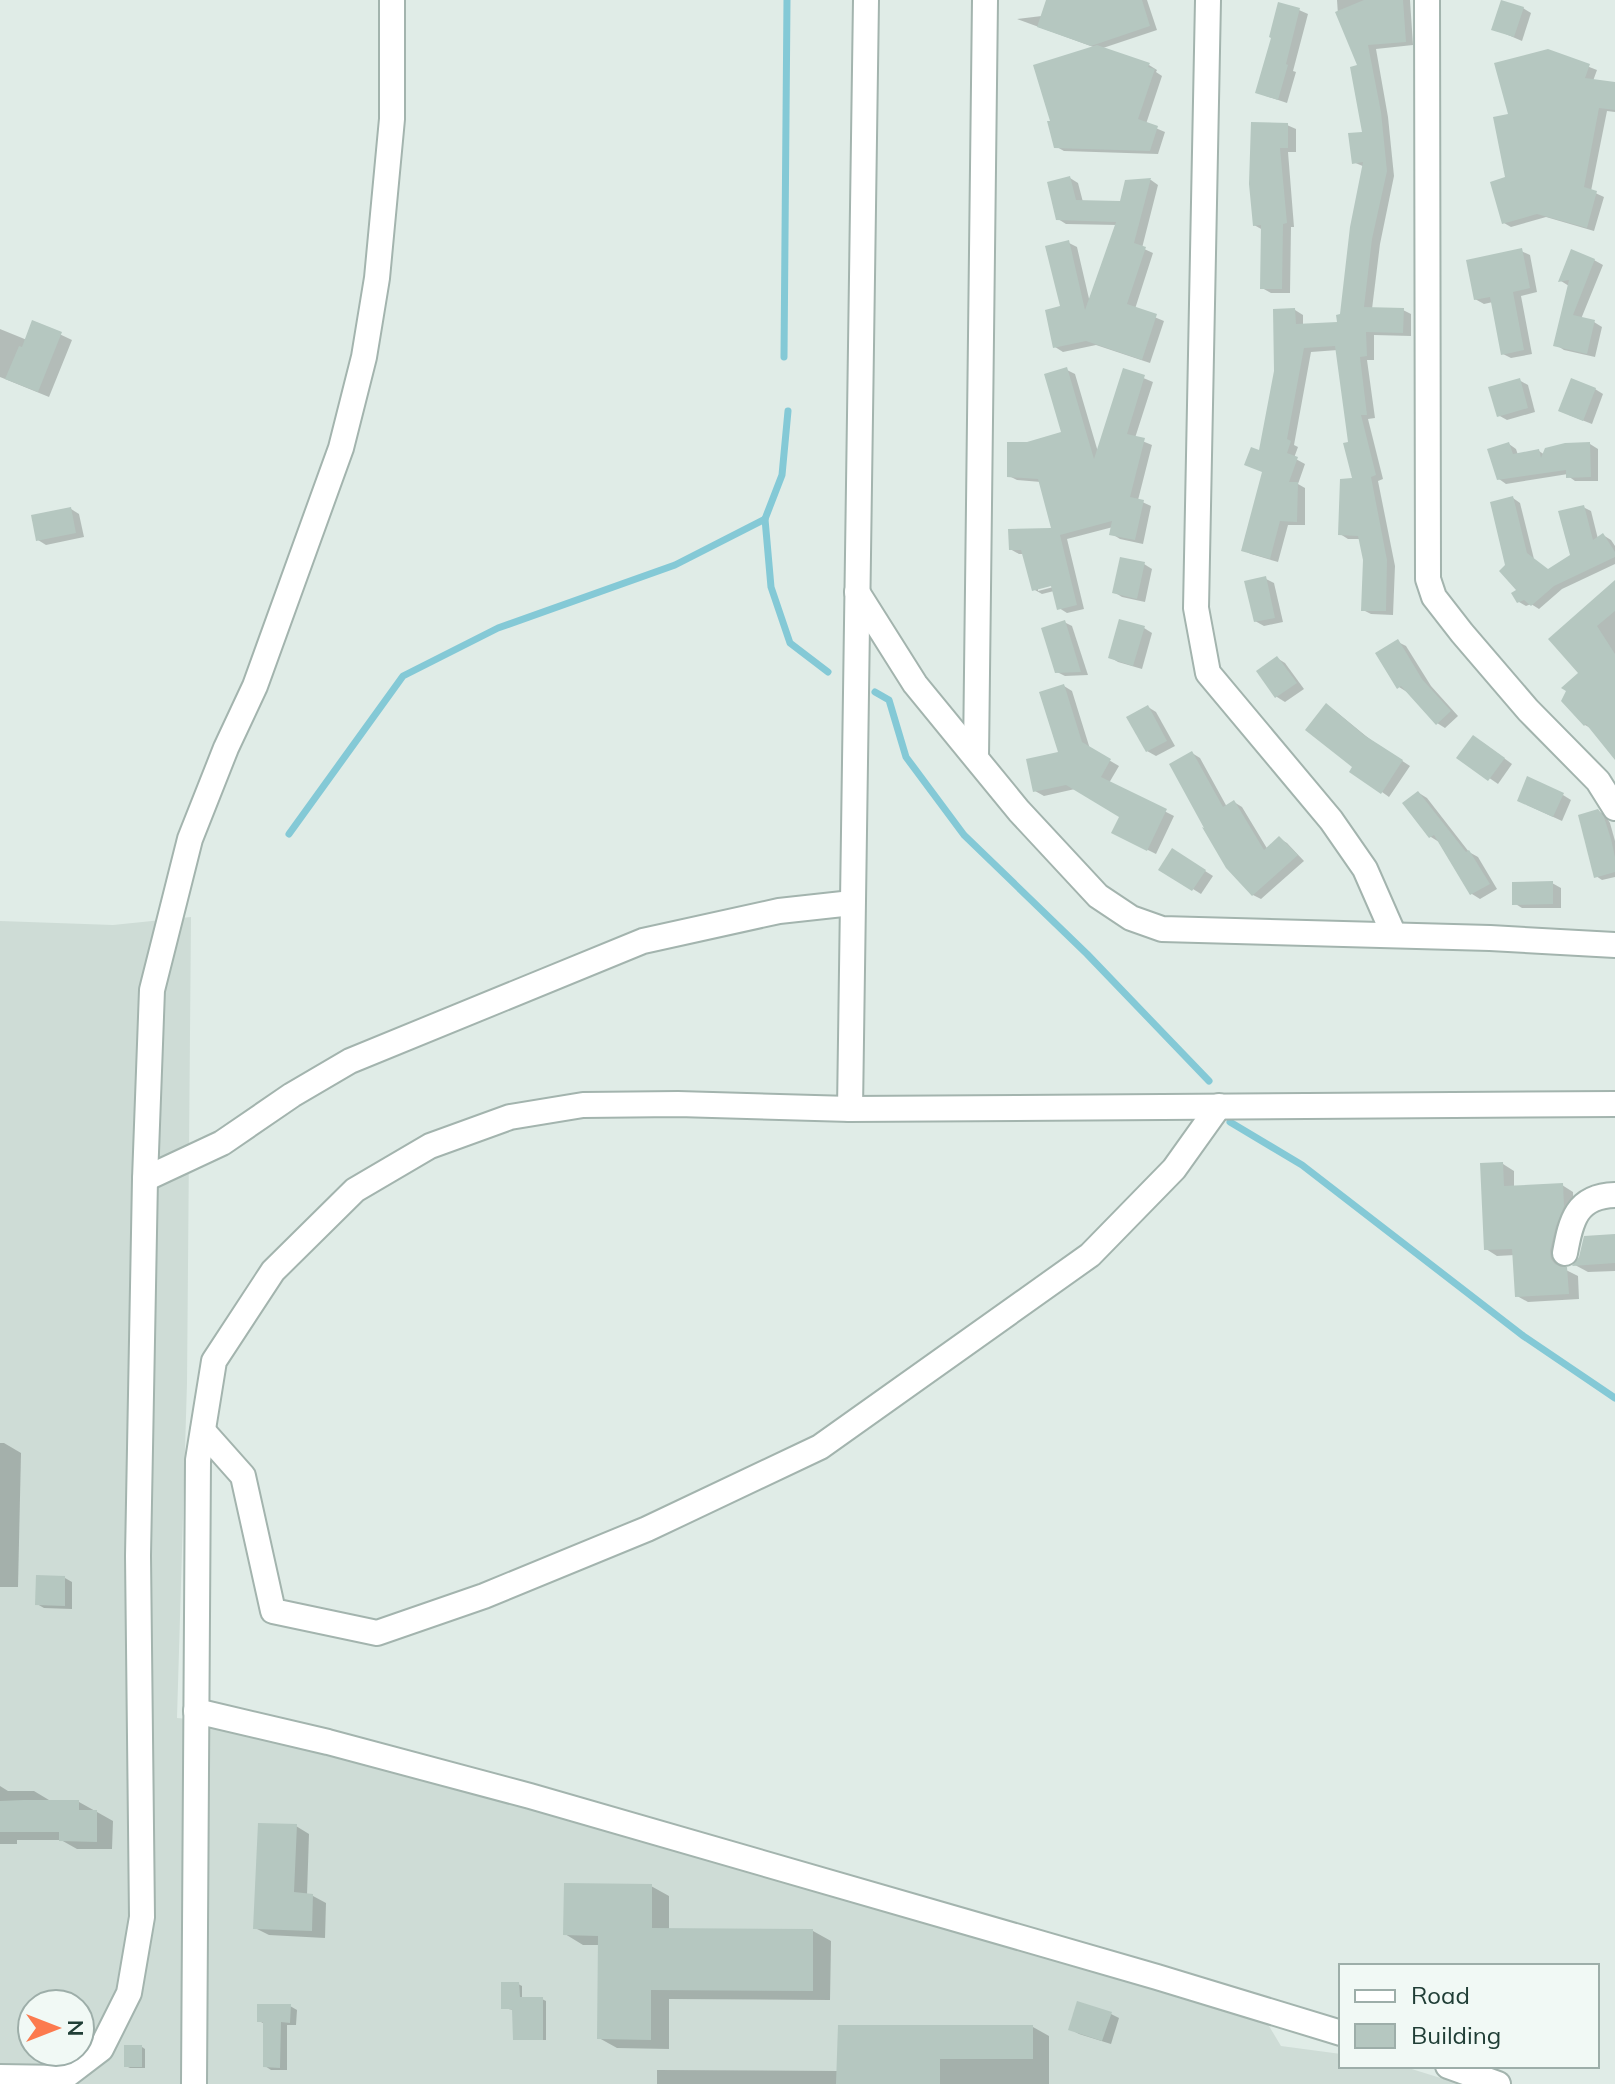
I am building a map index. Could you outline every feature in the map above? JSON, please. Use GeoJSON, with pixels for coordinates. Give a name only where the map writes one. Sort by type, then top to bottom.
{"type":"FeatureCollection","features":[{"type":"Feature","properties":{"kind":"street"},"geometry":{"type":"LineString","coordinates":[[0,2077],[63,2078],[101,2049],[129,1993],[142,1917],[138,1556],[152,990],[190,839],[226,748],[255,686],[341,448],[364,357],[377,278],[392,119],[392,0]]}},
{"type":"Feature","properties":{"kind":"street"},"geometry":{"type":"LineString","coordinates":[[850,1109],[866,0]]}},
{"type":"Feature","properties":{"kind":"street"},"geometry":{"type":"LineString","coordinates":[[976,757],[985,0]]}},
{"type":"Feature","properties":{"kind":"street"},"geometry":{"type":"LineString","coordinates":[[1208,0],[1196,608],[1208,673],[1331,820],[1365,869],[1394,935]]}},
{"type":"Feature","properties":{"kind":"street"},"geometry":{"type":"LineString","coordinates":[[1427,0],[1428,579],[1434,597],[1462,633],[1528,710],[1598,781],[1615,808]]}},
{"type":"Feature","properties":{"kind":"street"},"geometry":{"type":"LineString","coordinates":[[857,592],[915,684],[1010,802],[1098,896],[1131,918],[1162,929],[1615,945]]}},
{"type":"Feature","properties":{"kind":"street"},"geometry":{"type":"LineString","coordinates":[[145,1179],[222,1143],[292,1095],[350,1061],[643,941],[779,911],[852,903]]}},
{"type":"Feature","properties":{"kind":"street"},"geometry":{"type":"LineString","coordinates":[[194,2084],[198,1460],[214,1361],[273,1271],[355,1190],[430,1146],[510,1117],[583,1105],[678,1104],[850,1109],[1615,1104]]}},
{"type":"Feature","properties":{"kind":"street"},"geometry":{"type":"LineString","coordinates":[[203,1431],[243,1476],[273,1611],[377,1633],[484,1596],[647,1529],[820,1447],[1090,1255],[1174,1169],[1219,1106]]}},
{"type":"Feature","properties":{"kind":"street"},"geometry":{"type":"LineString","coordinates":[[1565,1253],[1571,1222],[1584,1203],[1615,1195]]}},
{"type":"Feature","properties":{"kind":"street"},"geometry":{"type":"LineString","coordinates":[[196,1711],[328,1742],[530,1796],[1339,2032]]}},
{"type":"Feature","properties":{"kind":"street"},"geometry":{"type":"LineString","coordinates":[[1454,2068],[1498,2084]]}},
{"type":"Feature","properties":{"kind":"shaded area"},"geometry":{"type":"Polygon","coordinates":[[[191,917],[187,1383],[177,1718],[305,1730],[1263,2016],[1281,2046],[1339,2054],[1339,2068],[1408,2068],[1460,2084],[0,2084],[0,921],[113,925],[191,917]]]}},
{"type":"Feature","properties":{"kind":"building"},"geometry":{"type":"Polygon","coordinates":[[[1046,0],[1142,0],[1150,26],[1091,46],[1037,27],[1046,0]]]}},
{"type":"Feature","properties":{"kind":"building"},"geometry":{"type":"Polygon","coordinates":[[[1364,0],[1403,0],[1406,42],[1368,45],[1381,112],[1387,171],[1372,239],[1364,307],[1404,308],[1403,333],[1366,332],[1367,356],[1360,357],[1367,415],[1361,415],[1376,475],[1371,477],[1387,560],[1386,611],[1361,611],[1363,560],[1358,536],[1338,535],[1340,479],[1352,478],[1343,443],[1348,442],[1335,346],[1304,348],[1287,439],[1291,441],[1287,453],[1298,457],[1289,482],[1298,482],[1297,522],[1280,521],[1270,559],[1241,551],[1262,472],[1244,465],[1251,447],[1259,450],[1274,371],[1273,309],[1295,308],[1296,324],[1337,322],[1336,315],[1340,314],[1350,227],[1363,162],[1352,164],[1348,133],[1362,132],[1350,67],[1357,65],[1335,12],[1364,0]]]}},
{"type":"Feature","properties":{"kind":"building"},"geometry":{"type":"Polygon","coordinates":[[[1501,0],[1524,7],[1514,37],[1491,30],[1501,0]]]}},
{"type":"Feature","properties":{"kind":"building"},"geometry":{"type":"Polygon","coordinates":[[[1278,2],[1300,8],[1278,100],[1255,93],[1278,2]]]}},
{"type":"Feature","properties":{"kind":"building"},"geometry":{"type":"Polygon","coordinates":[[[1097,45],[1150,63],[1148,67],[1155,69],[1138,119],[1158,126],[1150,151],[1054,148],[1047,121],[1050,121],[1033,65],[1097,45]]]}},
{"type":"Feature","properties":{"kind":"building"},"geometry":{"type":"Polygon","coordinates":[[[1548,49],[1590,64],[1585,78],[1615,82],[1615,110],[1599,108],[1584,187],[1597,191],[1587,228],[1537,214],[1502,224],[1490,182],[1505,177],[1493,117],[1508,114],[1494,63],[1548,49]]]}},
{"type":"Feature","properties":{"kind":"building"},"geometry":{"type":"Polygon","coordinates":[[[1251,122],[1288,123],[1288,148],[1280,148],[1287,223],[1283,224],[1282,289],[1260,289],[1261,225],[1253,226],[1249,184],[1251,122]]]}},
{"type":"Feature","properties":{"kind":"building"},"geometry":{"type":"Polygon","coordinates":[[[1070,176],[1076,200],[1120,201],[1125,180],[1151,178],[1134,243],[1146,247],[1127,304],[1157,314],[1142,360],[1086,341],[1053,348],[1045,310],[1060,306],[1045,246],[1069,240],[1085,310],[1116,222],[1056,220],[1047,182],[1070,176]]]}},
{"type":"Feature","properties":{"kind":"building"},"geometry":{"type":"Polygon","coordinates":[[[1522,248],[1530,288],[1513,292],[1524,350],[1501,355],[1490,297],[1474,300],[1466,260],[1522,248]]]}},
{"type":"Feature","properties":{"kind":"building"},"geometry":{"type":"Polygon","coordinates":[[[1571,249],[1595,259],[1573,315],[1595,320],[1587,354],[1553,346],[1569,280],[1558,282],[1571,249]]]}},
{"type":"Feature","properties":{"kind":"building"},"geometry":{"type":"Polygon","coordinates":[[[32,320],[62,332],[38,392],[5,379],[32,320]]]}},
{"type":"Feature","properties":{"kind":"building"},"geometry":{"type":"Polygon","coordinates":[[[1067,367],[1094,459],[1123,368],[1145,375],[1127,434],[1145,438],[1130,497],[1144,500],[1135,540],[1109,535],[1112,521],[1060,535],[1077,605],[1057,610],[1051,586],[1032,591],[1021,550],[1009,550],[1008,529],[1051,528],[1038,479],[1007,477],[1007,442],[1027,442],[1061,432],[1044,374],[1067,367]]]}},
{"type":"Feature","properties":{"kind":"building"},"geometry":{"type":"Polygon","coordinates":[[[1520,378],[1528,408],[1497,417],[1488,387],[1520,378]]]}},
{"type":"Feature","properties":{"kind":"building"},"geometry":{"type":"Polygon","coordinates":[[[1571,378],[1596,388],[1583,421],[1558,411],[1571,378]]]}},
{"type":"Feature","properties":{"kind":"building"},"geometry":{"type":"Polygon","coordinates":[[[1509,442],[1513,454],[1539,449],[1541,458],[1545,448],[1590,442],[1591,477],[1566,478],[1566,470],[1497,480],[1487,449],[1509,442]]]}},
{"type":"Feature","properties":{"kind":"building"},"geometry":{"type":"Polygon","coordinates":[[[1513,496],[1527,553],[1548,569],[1570,555],[1558,511],[1584,505],[1593,540],[1603,533],[1615,557],[1554,586],[1531,606],[1524,600],[1517,603],[1511,593],[1516,590],[1499,571],[1505,565],[1490,502],[1513,496]]]}},
{"type":"Feature","properties":{"kind":"building"},"geometry":{"type":"Polygon","coordinates":[[[71,507],[76,533],[36,541],[31,515],[71,507]]]}},
{"type":"Feature","properties":{"kind":"building"},"geometry":{"type":"Polygon","coordinates":[[[1120,557],[1145,562],[1137,599],[1112,593],[1120,557]]]}},
{"type":"Feature","properties":{"kind":"building"},"geometry":{"type":"Polygon","coordinates":[[[1266,576],[1275,618],[1254,622],[1244,581],[1266,576]]]}},
{"type":"Feature","properties":{"kind":"building"},"geometry":{"type":"Polygon","coordinates":[[[1615,580],[1615,611],[1597,626],[1615,654],[1615,760],[1586,724],[1584,726],[1561,701],[1566,691],[1561,688],[1578,673],[1548,639],[1615,580]]]}},
{"type":"Feature","properties":{"kind":"building"},"geometry":{"type":"Polygon","coordinates":[[[1119,619],[1145,626],[1133,666],[1108,658],[1119,619]]]}},
{"type":"Feature","properties":{"kind":"building"},"geometry":{"type":"Polygon","coordinates":[[[1065,620],[1081,672],[1055,673],[1041,628],[1065,620]]]}},
{"type":"Feature","properties":{"kind":"building"},"geometry":{"type":"Polygon","coordinates":[[[1398,639],[1422,679],[1451,711],[1436,725],[1401,686],[1397,689],[1375,653],[1398,639]]]}},
{"type":"Feature","properties":{"kind":"building"},"geometry":{"type":"Polygon","coordinates":[[[1277,656],[1297,683],[1275,698],[1256,671],[1277,656]]]}},
{"type":"Feature","properties":{"kind":"building"},"geometry":{"type":"Polygon","coordinates":[[[1064,684],[1082,742],[1111,759],[1101,777],[1167,809],[1147,851],[1111,833],[1119,817],[1066,785],[1033,792],[1026,759],[1058,752],[1039,692],[1064,684]]]}},
{"type":"Feature","properties":{"kind":"building"},"geometry":{"type":"Polygon","coordinates":[[[1326,703],[1364,735],[1403,760],[1381,794],[1349,772],[1352,767],[1305,730],[1326,703]]]}},
{"type":"Feature","properties":{"kind":"building"},"geometry":{"type":"Polygon","coordinates":[[[1148,705],[1167,741],[1146,752],[1126,717],[1148,705]]]}},
{"type":"Feature","properties":{"kind":"building"},"geometry":{"type":"Polygon","coordinates":[[[1473,735],[1505,758],[1488,781],[1456,758],[1473,735]]]}},
{"type":"Feature","properties":{"kind":"building"},"geometry":{"type":"Polygon","coordinates":[[[1192,751],[1223,807],[1234,800],[1264,850],[1279,836],[1298,855],[1252,896],[1226,868],[1169,764],[1192,751]]]}},
{"type":"Feature","properties":{"kind":"building"},"geometry":{"type":"Polygon","coordinates":[[[1527,776],[1564,793],[1553,817],[1517,801],[1527,776]]]}},
{"type":"Feature","properties":{"kind":"building"},"geometry":{"type":"Polygon","coordinates":[[[1418,791],[1466,852],[1469,850],[1490,884],[1470,895],[1434,835],[1429,838],[1402,803],[1418,791]]]}},
{"type":"Feature","properties":{"kind":"building"},"geometry":{"type":"Polygon","coordinates":[[[1598,809],[1611,839],[1615,872],[1594,878],[1578,815],[1598,809]]]}},
{"type":"Feature","properties":{"kind":"building"},"geometry":{"type":"Polygon","coordinates":[[[1172,848],[1206,870],[1192,891],[1158,870],[1172,848]]]}},
{"type":"Feature","properties":{"kind":"building"},"geometry":{"type":"Polygon","coordinates":[[[1553,881],[1553,904],[1512,905],[1512,882],[1553,881]]]}},
{"type":"Feature","properties":{"kind":"building"},"geometry":{"type":"Polygon","coordinates":[[[1503,1162],[1504,1186],[1563,1183],[1564,1206],[1550,1251],[1555,1264],[1567,1267],[1569,1294],[1515,1297],[1512,1249],[1484,1250],[1480,1163],[1503,1162]]]}},
{"type":"Feature","properties":{"kind":"building"},"geometry":{"type":"Polygon","coordinates":[[[1615,1234],[1615,1263],[1572,1266],[1579,1257],[1584,1236],[1615,1234]]]}},
{"type":"Feature","properties":{"kind":"building"},"geometry":{"type":"Polygon","coordinates":[[[36,1575],[65,1576],[65,1606],[35,1605],[36,1575]]]}},
{"type":"Feature","properties":{"kind":"building"},"geometry":{"type":"Polygon","coordinates":[[[79,1800],[79,1810],[97,1810],[97,1842],[59,1841],[59,1832],[0,1832],[0,1801],[79,1800]]]}},
{"type":"Feature","properties":{"kind":"building"},"geometry":{"type":"Polygon","coordinates":[[[258,1823],[297,1824],[294,1892],[313,1894],[312,1931],[253,1929],[258,1823]]]}},
{"type":"Feature","properties":{"kind":"building"},"geometry":{"type":"Polygon","coordinates":[[[564,1883],[652,1884],[652,1928],[813,1929],[813,1991],[651,1990],[651,2040],[597,2039],[598,1936],[563,1935],[564,1883]]]}},
{"type":"Feature","properties":{"kind":"building"},"geometry":{"type":"Polygon","coordinates":[[[501,1982],[519,1982],[520,1997],[543,1997],[543,2040],[513,2040],[512,2009],[501,2009],[501,1982]]]}},
{"type":"Feature","properties":{"kind":"building"},"geometry":{"type":"Polygon","coordinates":[[[1077,2001],[1112,2012],[1102,2041],[1068,2030],[1077,2001]]]}},
{"type":"Feature","properties":{"kind":"building"},"geometry":{"type":"Polygon","coordinates":[[[257,2004],[291,2004],[290,2023],[281,2022],[280,2068],[263,2067],[263,2022],[257,2022],[257,2004]]]}},
{"type":"Feature","properties":{"kind":"building"},"geometry":{"type":"Polygon","coordinates":[[[838,2025],[1033,2025],[1033,2059],[940,2059],[940,2084],[836,2084],[838,2025]]]}},
{"type":"Feature","properties":{"kind":"building"},"geometry":{"type":"Polygon","coordinates":[[[124,2045],[142,2045],[142,2067],[124,2067],[124,2045]]]}},
{"type":"Feature","properties":{"kind":"waterway"},"geometry":{"type":"LineString","coordinates":[[784,357],[787,0]]}},
{"type":"Feature","properties":{"kind":"waterway"},"geometry":{"type":"LineString","coordinates":[[289,834],[403,676],[498,628],[675,565],[765,519],[782,475],[788,411]]}},
{"type":"Feature","properties":{"kind":"waterway"},"geometry":{"type":"LineString","coordinates":[[765,519],[771,587],[790,643],[828,672]]}},
{"type":"Feature","properties":{"kind":"waterway"},"geometry":{"type":"LineString","coordinates":[[875,692],[889,700],[906,757],[964,835],[1087,954],[1209,1081]]}},
{"type":"Feature","properties":{"kind":"waterway"},"geometry":{"type":"LineString","coordinates":[[1230,1122],[1302,1165],[1522,1335],[1615,1398]]}}]}
